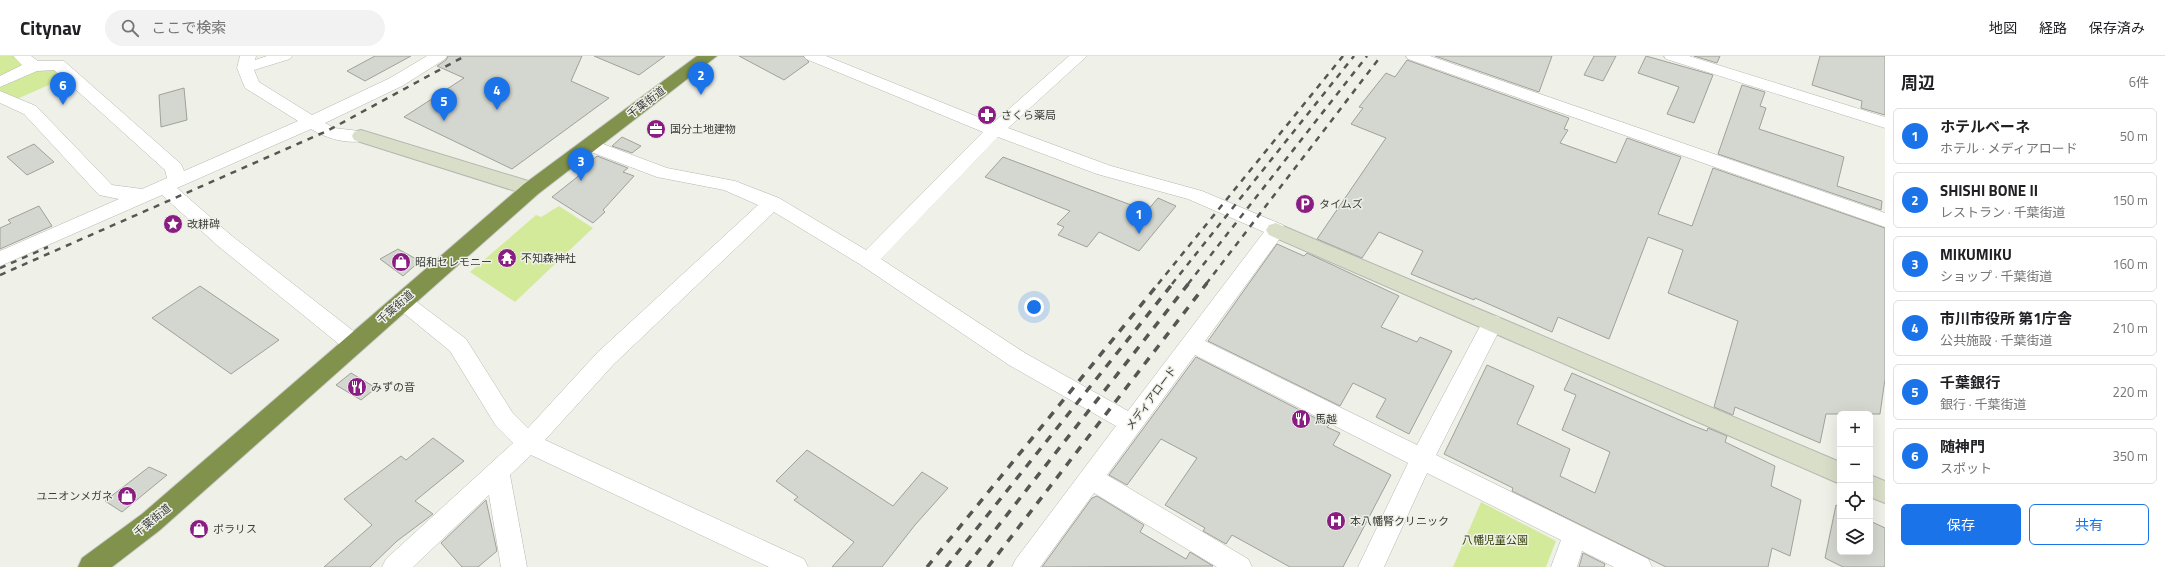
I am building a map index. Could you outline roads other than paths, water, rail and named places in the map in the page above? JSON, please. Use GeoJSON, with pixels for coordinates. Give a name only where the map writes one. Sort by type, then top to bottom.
{"type":"FeatureCollection","features":[{"type":"Feature","properties":{"kind":"highway","name":"千葉街道"},"geometry":{"type":"LineString","coordinates":[[91,567],[151,522],[402,301],[532,189],[708,56]]}},
{"type":"Feature","properties":{"kind":"street"},"geometry":{"type":"LineString","coordinates":[[284,56],[246,62],[251,84],[330,133],[361,136],[532,189]]}},
{"type":"Feature","properties":{"kind":"street"},"geometry":{"type":"LineString","coordinates":[[0,259],[312,122],[396,82],[439,56]]}},
{"type":"Feature","properties":{"kind":"street"},"geometry":{"type":"LineString","coordinates":[[812,56],[995,130],[1104,170],[1194,195],[1837,472]]}},
{"type":"Feature","properties":{"kind":"street"},"geometry":{"type":"LineString","coordinates":[[868,260],[995,130],[1079,56]]}},
{"type":"Feature","properties":{"kind":"street"},"geometry":{"type":"LineString","coordinates":[[1414,56],[1885,220]]}},
{"type":"Feature","properties":{"kind":"street"},"geometry":{"type":"LineString","coordinates":[[1672,56],[1885,123]]}},
{"type":"Feature","properties":{"kind":"street"},"geometry":{"type":"LineString","coordinates":[[0,82],[27,61],[58,65],[174,168],[170,184]]}},
{"type":"Feature","properties":{"kind":"street"},"geometry":{"type":"LineString","coordinates":[[0,96],[30,110],[106,191],[144,196]]}},
{"type":"Feature","properties":{"kind":"street"},"geometry":{"type":"LineString","coordinates":[[589,145],[664,173],[728,185],[772,202],[868,260],[1017,358],[1132,424]]}},
{"type":"Feature","properties":{"kind":"street"},"geometry":{"type":"LineString","coordinates":[[170,184],[225,241],[353,344]]}},
{"type":"Feature","properties":{"kind":"street"},"geometry":{"type":"LineString","coordinates":[[395,567],[528,443],[606,358],[772,202]]}},
{"type":"Feature","properties":{"kind":"street","name":"メディアロード"},"geometry":{"type":"LineString","coordinates":[[1025,567],[1276,230]]}},
{"type":"Feature","properties":{"kind":"street"},"geometry":{"type":"LineString","coordinates":[[402,301],[458,345],[504,419],[528,443],[795,567]]}},
{"type":"Feature","properties":{"kind":"street"},"geometry":{"type":"LineString","coordinates":[[1370,567],[1422,460],[1492,323]]}},
{"type":"Feature","properties":{"kind":"street"},"geometry":{"type":"LineString","coordinates":[[1192,344],[1639,567]]}},
{"type":"Feature","properties":{"kind":"street"},"geometry":{"type":"LineString","coordinates":[[497,472],[514,567]]}},
{"type":"Feature","properties":{"kind":"street"},"geometry":{"type":"LineString","coordinates":[[1091,478],[1239,567]]}},
{"type":"Feature","properties":{"kind":"street"},"geometry":{"type":"LineString","coordinates":[[1873,487],[1885,492]]}},
{"type":"Feature","properties":{"kind":"street"},"geometry":{"type":"LineString","coordinates":[[1564,567],[1575,536]]}},
{"type":"Feature","properties":{"kind":"railway"},"geometry":{"type":"LineString","coordinates":[[0,275],[327,131],[465,56]]}},
{"type":"Feature","properties":{"kind":"railway"},"geometry":{"type":"LineString","coordinates":[[1158,284],[1343,56]]}},
{"type":"Feature","properties":{"kind":"railway"},"geometry":{"type":"LineString","coordinates":[[1172,284],[1354,56]]}},
{"type":"Feature","properties":{"kind":"railway"},"geometry":{"type":"LineString","coordinates":[[1188,284],[1367,56]]}},
{"type":"Feature","properties":{"kind":"railway"},"geometry":{"type":"LineString","coordinates":[[1206,284],[1381,56]]}},
{"type":"Feature","properties":{"kind":"railway"},"geometry":{"type":"LineString","coordinates":[[0,268],[48,247]]}},
{"type":"Feature","properties":{"kind":"railway"},"geometry":{"type":"LineString","coordinates":[[927,567],[1159,283]]}},
{"type":"Feature","properties":{"kind":"railway"},"geometry":{"type":"LineString","coordinates":[[946,567],[1173,283]]}},
{"type":"Feature","properties":{"kind":"railway"},"geometry":{"type":"LineString","coordinates":[[966,567],[1189,283]]}},
{"type":"Feature","properties":{"kind":"railway"},"geometry":{"type":"LineString","coordinates":[[988,567],[1207,283]]}},
{"type":"Feature","properties":{"kind":"place","name":"SHISHI BONE II"},"geometry":{"type":"Point","coordinates":[701,95]}},
{"type":"Feature","properties":{"kind":"place","name":"随神門"},"geometry":{"type":"Point","coordinates":[63,105]}},
{"type":"Feature","properties":{"kind":"place","name":"市川市役所 第1庁舎"},"geometry":{"type":"Point","coordinates":[497,110]}},
{"type":"Feature","properties":{"kind":"place","name":"さくら薬局"},"geometry":{"type":"Point","coordinates":[987,115]}},
{"type":"Feature","properties":{"kind":"place","name":"千葉銀行"},"geometry":{"type":"Point","coordinates":[444,121]}},
{"type":"Feature","properties":{"kind":"place","name":"国分土地建物"},"geometry":{"type":"Point","coordinates":[656,129]}},
{"type":"Feature","properties":{"kind":"place","name":"MIKUMIKU"},"geometry":{"type":"Point","coordinates":[581,181]}},
{"type":"Feature","properties":{"kind":"place","name":"タイムズ"},"geometry":{"type":"Point","coordinates":[1305,204]}},
{"type":"Feature","properties":{"kind":"place","name":"改耕碑"},"geometry":{"type":"Point","coordinates":[173,224]}},
{"type":"Feature","properties":{"kind":"place","name":"ホテルベーネ"},"geometry":{"type":"Point","coordinates":[1139,234]}},
{"type":"Feature","properties":{"kind":"place","name":"不知森神社"},"geometry":{"type":"Point","coordinates":[507,258]}},
{"type":"Feature","properties":{"kind":"place","name":"昭和セレモニー"},"geometry":{"type":"Point","coordinates":[401,262]}},
{"type":"Feature","properties":{"kind":"place","name":"みずの音"},"geometry":{"type":"Point","coordinates":[357,387]}},
{"type":"Feature","properties":{"kind":"place","name":"馬越"},"geometry":{"type":"Point","coordinates":[1301,419]}},
{"type":"Feature","properties":{"kind":"place","name":"ユニオンメガネ"},"geometry":{"type":"Point","coordinates":[127,496]}},
{"type":"Feature","properties":{"kind":"place","name":"本八幡腎クリニック"},"geometry":{"type":"Point","coordinates":[1336,521]}},
{"type":"Feature","properties":{"kind":"place","name":"ポラリス"},"geometry":{"type":"Point","coordinates":[199,529]}},
{"type":"Feature","properties":{"kind":"park label","name":"八幡児童公園"},"geometry":{"type":"Point","coordinates":[1495,540]}}]}
